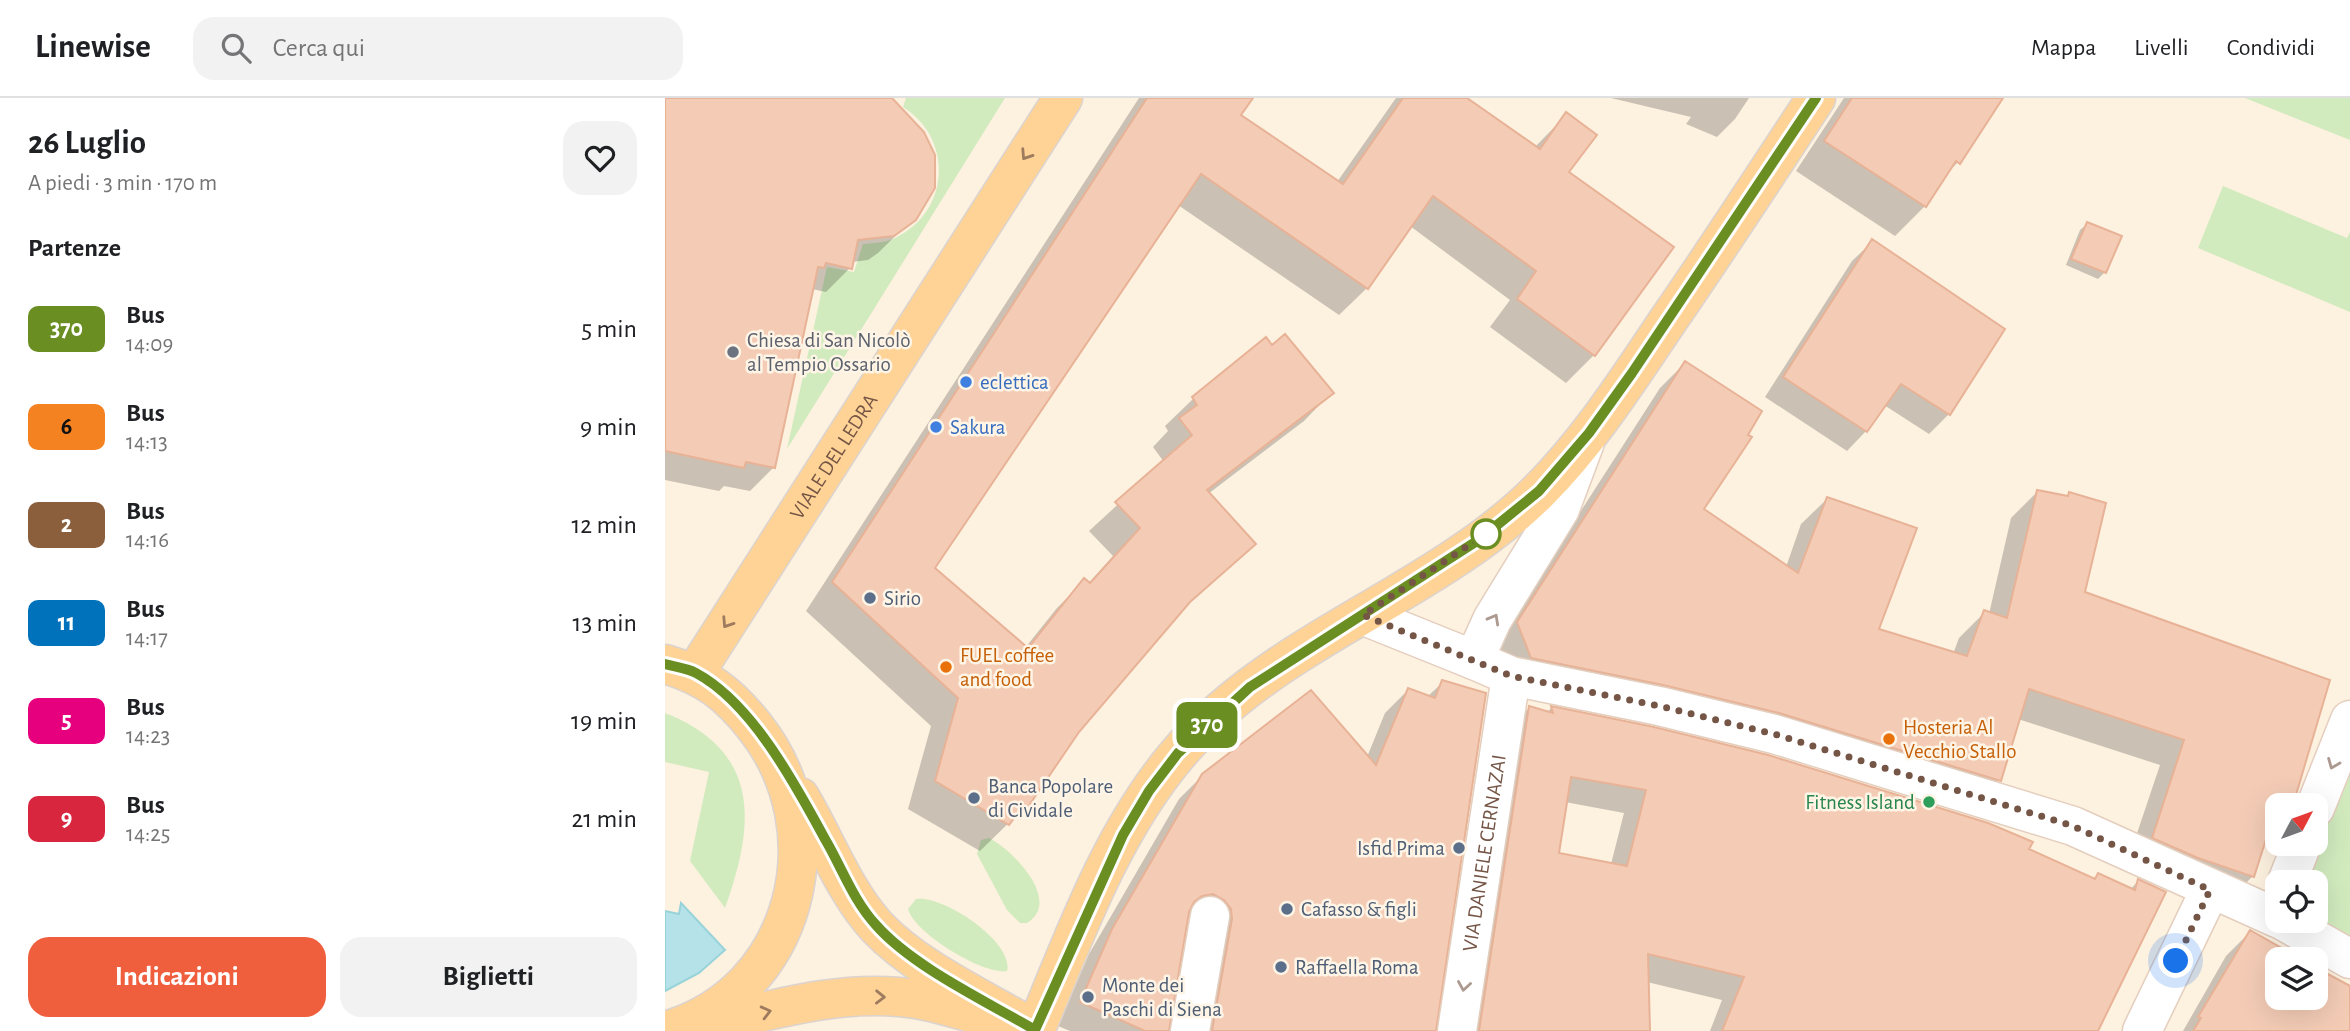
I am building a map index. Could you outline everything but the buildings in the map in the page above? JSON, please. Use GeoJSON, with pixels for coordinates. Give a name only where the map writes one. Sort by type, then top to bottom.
{"type":"FeatureCollection","features":[{"type":"Feature","properties":{"kind":"main road","name":"VIALE DEL LEDRA"},"geometry":{"type":"LineString","coordinates":[[680,668],[1063,98]]}},
{"type":"Feature","properties":{"kind":"main road"},"geometry":{"type":"LineString","coordinates":[[1036,1031],[1123,835],[1149,791],[1178,753],[1250,687],[1480,539],[1519,509],[1563,465],[1656,339],[1816,98]]}},
{"type":"Feature","properties":{"kind":"main road"},"geometry":{"type":"LineString","coordinates":[[680,668],[744,713],[778,762],[825,839],[848,884],[877,926],[919,961],[1036,1031]]}},
{"type":"Feature","properties":{"kind":"main road"},"geometry":{"type":"LineString","coordinates":[[665,1031],[679,1027],[720,1004],[743,985],[768,955],[785,924],[797,882],[799,837],[793,802],[778,762]]}},
{"type":"Feature","properties":{"kind":"main road"},"geometry":{"type":"LineString","coordinates":[[675,1031],[811,1000],[856,996],[901,997],[1036,1031]]}},
{"type":"Feature","properties":{"kind":"street"},"geometry":{"type":"LineString","coordinates":[[1474,660],[1492,621],[1560,509],[1589,433]]}},
{"type":"Feature","properties":{"kind":"street"},"geometry":{"type":"LineString","coordinates":[[1363,615],[1511,676],[1659,706],[1774,734],[2073,826],[2210,890],[2265,905]]}},
{"type":"Feature","properties":{"kind":"street","name":"VIA DANIELE CERNAZAI"},"geometry":{"type":"LineString","coordinates":[[1457,1031],[1511,676]]}},
{"type":"Feature","properties":{"kind":"street"},"geometry":{"type":"LineString","coordinates":[[2321,793],[2350,720]]}},
{"type":"Feature","properties":{"kind":"street"},"geometry":{"type":"LineString","coordinates":[[2142,1031],[2210,890]]}},
{"type":"Feature","properties":{"kind":"street"},"geometry":{"type":"LineString","coordinates":[[1190,1031],[1210,916]]}},
{"type":"Feature","properties":{"kind":"street"},"geometry":{"type":"LineString","coordinates":[[2313,933],[2350,959]]}},
{"type":"Feature","properties":{"kind":"green space"},"geometry":{"type":"Polygon","coordinates":[[[906,98],[1005,98],[787,449],[827,267],[854,272],[863,244],[891,240],[913,226],[927,211],[935,194],[939,175],[937,156],[931,137],[920,121],[903,107],[906,98]]]}},
{"type":"Feature","properties":{"kind":"green space"},"geometry":{"type":"Polygon","coordinates":[[[2245,98],[2350,98],[2350,140],[2245,98]]]}},
{"type":"Feature","properties":{"kind":"green space"},"geometry":{"type":"Polygon","coordinates":[[[2223,186],[2347,238],[2350,232],[2350,312],[2198,248],[2223,186]]]}},
{"type":"Feature","properties":{"kind":"green space"},"geometry":{"type":"Polygon","coordinates":[[[665,713],[697,729],[720,748],[735,770],[743,794],[745,820],[742,848],[725,908],[690,861],[709,772],[665,762],[665,713]]]}},
{"type":"Feature","properties":{"kind":"green space"},"geometry":{"type":"Polygon","coordinates":[[[2350,721],[2350,959],[2327,933],[2328,870],[2296,870],[2306,856],[2328,856],[2328,793],[2322,793],[2350,721]]]}},
{"type":"Feature","properties":{"kind":"green space"},"geometry":{"type":"Polygon","coordinates":[[[989,838],[1021,864],[1037,889],[1037,913],[1027,923],[1020,923],[1007,910],[977,854],[981,840],[989,838]]]}},
{"type":"Feature","properties":{"kind":"green space"},"geometry":{"type":"Polygon","coordinates":[[[916,899],[928,899],[942,904],[974,922],[1000,947],[1006,959],[1007,971],[982,966],[951,951],[936,940],[913,919],[908,909],[916,899]]]}},
{"type":"Feature","properties":{"kind":"water"},"geometry":{"type":"Polygon","coordinates":[[[681,903],[725,950],[699,973],[665,991],[665,911],[679,914],[681,903]]]}},
{"type":"Feature","properties":{"kind":"bus line","name":"370"},"geometry":{"type":"LineString","coordinates":[[665,664],[695,673],[722,692],[744,713],[763,737],[825,839],[864,911],[877,926],[919,961],[1035,1030],[1100,880],[1123,835],[1149,791],[1178,753],[1250,687],[1305,649],[1480,539],[1539,491],[1589,433],[1632,373],[1816,98]]}},
{"type":"Feature","properties":{"kind":"place","name":"Chiesa di San Nicolò al Tempio Ossario"},"geometry":{"type":"Point","coordinates":[733,352]}},
{"type":"Feature","properties":{"kind":"place","name":"eclettica"},"geometry":{"type":"Point","coordinates":[966,382]}},
{"type":"Feature","properties":{"kind":"place","name":"Sakura"},"geometry":{"type":"Point","coordinates":[936,427]}},
{"type":"Feature","properties":{"kind":"place","name":"Sirio"},"geometry":{"type":"Point","coordinates":[870,598]}},
{"type":"Feature","properties":{"kind":"place","name":"FUEL coffee and food"},"geometry":{"type":"Point","coordinates":[946,667]}},
{"type":"Feature","properties":{"kind":"place","name":"Hosteria Al Vecchio Stallo"},"geometry":{"type":"Point","coordinates":[1889,739]}},
{"type":"Feature","properties":{"kind":"place","name":"Banca Popolare di Cividale"},"geometry":{"type":"Point","coordinates":[974,798]}},
{"type":"Feature","properties":{"kind":"place","name":"Fitness Island"},"geometry":{"type":"Point","coordinates":[1929,802]}},
{"type":"Feature","properties":{"kind":"place","name":"Isfid Prima"},"geometry":{"type":"Point","coordinates":[1459,848]}},
{"type":"Feature","properties":{"kind":"place","name":"Cafasso & figli"},"geometry":{"type":"Point","coordinates":[1287,909]}},
{"type":"Feature","properties":{"kind":"place","name":"Raffaella Roma"},"geometry":{"type":"Point","coordinates":[1281,967]}},
{"type":"Feature","properties":{"kind":"place","name":"Monte dei Paschi di Siena"},"geometry":{"type":"Point","coordinates":[1088,997]}},
{"type":"Feature","properties":{"kind":"route"},"geometry":{"type":"LineString","coordinates":[[1486,534],[1363,615],[1511,676],[1659,706],[1774,734],[2073,826],[2210,890],[2176,961]]}}]}
